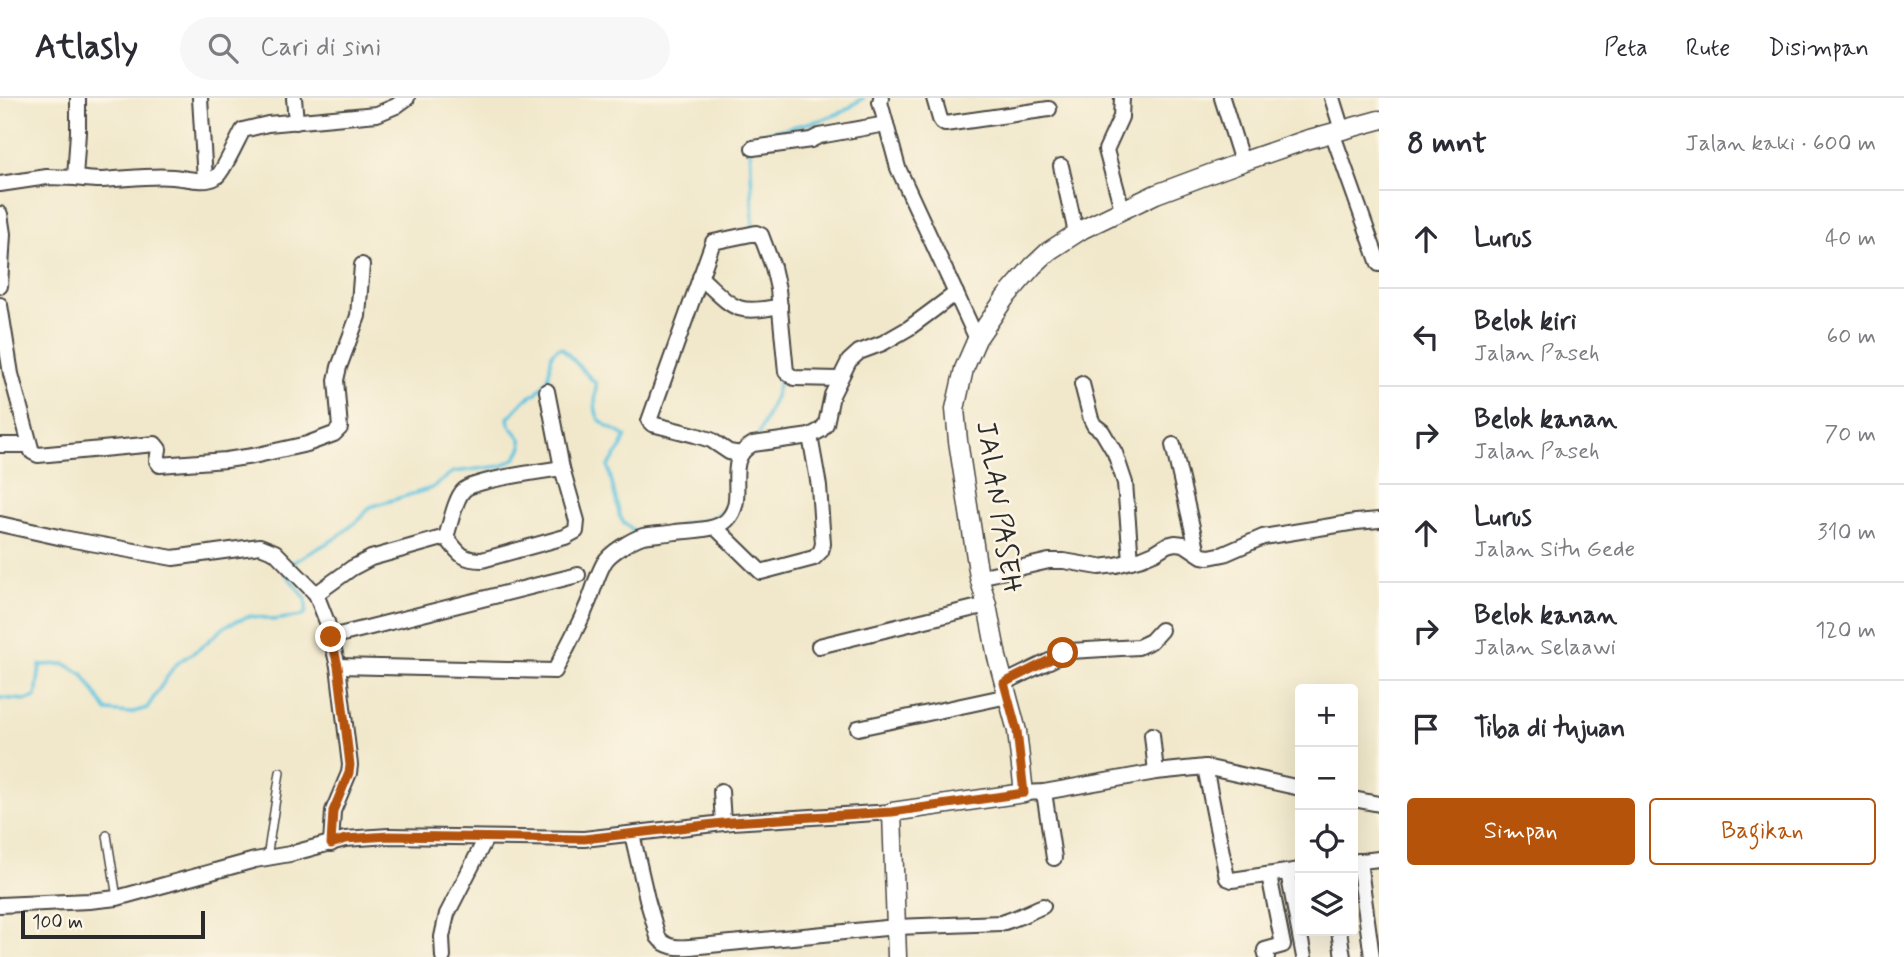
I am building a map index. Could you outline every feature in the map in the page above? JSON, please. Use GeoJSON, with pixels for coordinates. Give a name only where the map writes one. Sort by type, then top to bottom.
{"type":"FeatureCollection","features":[{"type":"Feature","properties":{"kind":"street"},"geometry":{"type":"LineString","coordinates":[[75,178],[78,98]]}},
{"type":"Feature","properties":{"kind":"street"},"geometry":{"type":"LineString","coordinates":[[200,98],[205,180]]}},
{"type":"Feature","properties":{"kind":"street"},"geometry":{"type":"LineString","coordinates":[[294,98],[296,122]]}},
{"type":"Feature","properties":{"kind":"street"},"geometry":{"type":"LineString","coordinates":[[1,186],[47,177],[100,180],[135,176],[205,180],[215,178],[222,173],[243,130],[268,124],[377,114],[407,98]]}},
{"type":"Feature","properties":{"kind":"street"},"geometry":{"type":"LineString","coordinates":[[881,98],[898,168],[977,339]]}},
{"type":"Feature","properties":{"kind":"street"},"geometry":{"type":"LineString","coordinates":[[934,98],[940,119],[945,124],[1049,109]]}},
{"type":"Feature","properties":{"kind":"street"},"geometry":{"type":"LineString","coordinates":[[1122,98],[1121,117],[1106,150],[1122,209]]}},
{"type":"Feature","properties":{"kind":"street"},"geometry":{"type":"LineString","coordinates":[[1222,98],[1242,162]]}},
{"type":"Feature","properties":{"kind":"street"},"geometry":{"type":"LineString","coordinates":[[1332,98],[1337,131],[1379,264]]}},
{"type":"Feature","properties":{"kind":"street","name":"JALAN PASEH"},"geometry":{"type":"LineString","coordinates":[[1024,793],[1017,731],[979,577],[958,441],[955,410],[964,369],[977,339],[1005,298],[1033,266],[1049,251],[1076,233],[1156,194],[1242,162],[1379,120]]}},
{"type":"Feature","properties":{"kind":"street"},"geometry":{"type":"LineString","coordinates":[[753,148],[811,140],[819,136],[886,124]]}},
{"type":"Feature","properties":{"kind":"street"},"geometry":{"type":"LineString","coordinates":[[1061,166],[1076,233]]}},
{"type":"Feature","properties":{"kind":"street"},"geometry":{"type":"LineString","coordinates":[[0,214],[4,234],[0,286]]}},
{"type":"Feature","properties":{"kind":"street"},"geometry":{"type":"LineString","coordinates":[[738,453],[710,440],[649,421],[713,242],[760,233],[773,267],[785,368],[788,374],[794,377],[839,379]]}},
{"type":"Feature","properties":{"kind":"street"},"geometry":{"type":"LineString","coordinates":[[0,305],[11,374],[32,452],[38,455],[155,444],[159,449],[160,465],[226,460],[307,444],[334,434],[340,428],[336,380],[358,316],[362,265]]}},
{"type":"Feature","properties":{"kind":"street"},"geometry":{"type":"LineString","coordinates":[[700,277],[726,301],[742,310],[777,307]]}},
{"type":"Feature","properties":{"kind":"street"},"geometry":{"type":"LineString","coordinates":[[338,666],[555,671],[608,556],[640,537],[716,528],[728,519],[737,505],[735,477],[738,453],[753,444],[810,436],[821,430],[826,424],[832,395],[849,361],[859,352],[883,343],[909,328],[956,293]]}},
{"type":"Feature","properties":{"kind":"street"},"geometry":{"type":"LineString","coordinates":[[1082,384],[1091,419],[1115,453],[1125,483],[1131,561]]}},
{"type":"Feature","properties":{"kind":"street"},"geometry":{"type":"LineString","coordinates":[[446,537],[463,558],[482,560],[565,537],[576,531],[577,521],[562,468],[547,391]]}},
{"type":"Feature","properties":{"kind":"street"},"geometry":{"type":"LineString","coordinates":[[716,528],[761,572],[814,558],[821,551],[822,544],[819,486],[810,436]]}},
{"type":"Feature","properties":{"kind":"street"},"geometry":{"type":"LineString","coordinates":[[0,444],[29,445]]}},
{"type":"Feature","properties":{"kind":"street"},"geometry":{"type":"LineString","coordinates":[[1173,445],[1198,553]]}},
{"type":"Feature","properties":{"kind":"street"},"geometry":{"type":"LineString","coordinates":[[446,537],[463,490],[477,484],[562,468]]}},
{"type":"Feature","properties":{"kind":"street"},"geometry":{"type":"LineString","coordinates":[[979,577],[1049,561],[1099,567],[1131,561],[1175,543],[1184,544],[1202,556],[1209,557],[1224,554],[1263,537],[1379,520]]}},
{"type":"Feature","properties":{"kind":"street"},"geometry":{"type":"LineString","coordinates":[[0,524],[173,558],[260,546],[275,552],[316,594],[338,666],[350,765],[333,811],[331,844]]}},
{"type":"Feature","properties":{"kind":"street"},"geometry":{"type":"LineString","coordinates":[[316,594],[371,558],[446,537]]}},
{"type":"Feature","properties":{"kind":"street"},"geometry":{"type":"LineString","coordinates":[[331,637],[578,575]]}},
{"type":"Feature","properties":{"kind":"street"},"geometry":{"type":"LineString","coordinates":[[819,646],[987,605]]}},
{"type":"Feature","properties":{"kind":"street"},"geometry":{"type":"LineString","coordinates":[[858,728],[1006,689],[1070,651],[1138,647],[1151,641],[1161,630]]}},
{"type":"Feature","properties":{"kind":"street"},"geometry":{"type":"LineString","coordinates":[[1152,735],[1156,772]]}},
{"type":"Feature","properties":{"kind":"street"},"geometry":{"type":"LineString","coordinates":[[1205,767],[1227,878],[1232,880],[1294,871],[1304,957]]}},
{"type":"Feature","properties":{"kind":"street"},"geometry":{"type":"LineString","coordinates":[[0,905],[117,898],[345,839],[389,836],[584,839],[723,824],[892,812],[1205,767],[1295,787]]}},
{"type":"Feature","properties":{"kind":"street"},"geometry":{"type":"LineString","coordinates":[[721,791],[723,824]]}},
{"type":"Feature","properties":{"kind":"street"},"geometry":{"type":"LineString","coordinates":[[1044,792],[1054,858]]}},
{"type":"Feature","properties":{"kind":"street"},"geometry":{"type":"LineString","coordinates":[[1358,800],[1379,804]]}},
{"type":"Feature","properties":{"kind":"street"},"geometry":{"type":"LineString","coordinates":[[892,812],[897,957]]}},
{"type":"Feature","properties":{"kind":"street"},"geometry":{"type":"LineString","coordinates":[[632,834],[658,937],[666,945],[690,947],[895,927],[1001,923],[1017,919],[1044,906]]}},
{"type":"Feature","properties":{"kind":"street"},"geometry":{"type":"LineString","coordinates":[[443,957],[442,937],[447,914],[486,838]]}},
{"type":"Feature","properties":{"kind":"street"},"geometry":{"type":"LineString","coordinates":[[1358,862],[1379,859]]}},
{"type":"Feature","properties":{"kind":"street"},"geometry":{"type":"LineString","coordinates":[[1358,873],[1372,957]]}},
{"type":"Feature","properties":{"kind":"street"},"geometry":{"type":"LineString","coordinates":[[1267,957],[1265,950],[1283,946],[1269,875]]}},
{"type":"Feature","properties":{"kind":"street"},"geometry":{"type":"LineString","coordinates":[[1340,936],[1343,957]]}},
{"type":"Feature","properties":{"kind":"lane"},"geometry":{"type":"LineString","coordinates":[[267,858],[280,772]]}},
{"type":"Feature","properties":{"kind":"lane"},"geometry":{"type":"LineString","coordinates":[[107,835],[117,898]]}},
{"type":"Feature","properties":{"kind":"waterway"},"geometry":{"type":"LineString","coordinates":[[751,229],[750,140],[753,136],[821,120],[843,112],[863,98]]}},
{"type":"Feature","properties":{"kind":"waterway"},"geometry":{"type":"LineString","coordinates":[[292,563],[336,538],[370,507],[432,488],[453,472],[502,466],[516,458],[522,447],[521,439],[509,424],[508,418],[548,380],[552,353],[558,348],[562,348],[596,384],[595,405],[598,418],[626,436],[608,466],[620,517],[635,532],[639,532]]}},
{"type":"Feature","properties":{"kind":"waterway"},"geometry":{"type":"LineString","coordinates":[[757,438],[775,397],[781,374]]}},
{"type":"Feature","properties":{"kind":"waterway"},"geometry":{"type":"LineString","coordinates":[[678,525],[708,520],[729,507]]}},
{"type":"Feature","properties":{"kind":"waterway"},"geometry":{"type":"LineString","coordinates":[[0,698],[26,700],[36,697],[40,665],[65,664],[83,674],[107,711],[130,713],[147,708],[173,668],[227,625],[249,616],[273,620],[302,616],[306,612],[306,599],[282,569],[285,567]]}},
{"type":"Feature","properties":{"kind":"route"},"geometry":{"type":"LineString","coordinates":[[331,637],[338,666],[350,765],[333,811],[331,844],[345,839],[389,836],[584,839],[732,822],[892,812],[1024,793],[1017,731],[1004,683],[1063,653]]}}]}
